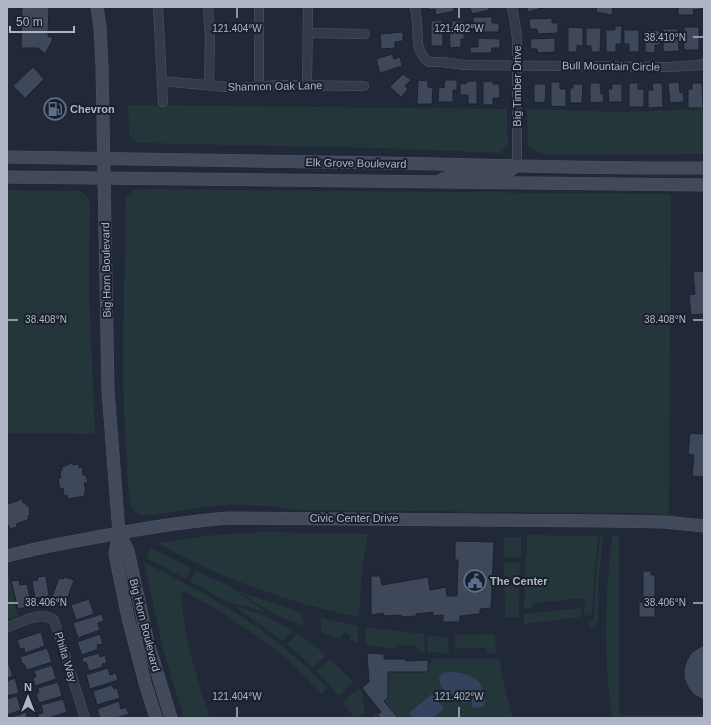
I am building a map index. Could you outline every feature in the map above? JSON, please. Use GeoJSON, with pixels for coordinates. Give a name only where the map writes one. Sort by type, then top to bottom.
{"type":"FeatureCollection","features":[{"type":"Feature","properties":{"kind":"main road","name":"Big Horn Boulevard"},"geometry":{"type":"LineString","coordinates":[[97,7],[100,27],[102,66],[108,390],[119,533],[114,554],[128,618],[156,718]]}},
{"type":"Feature","properties":{"kind":"main road","name":"Elk Grove Boulevard"},"geometry":{"type":"LineString","coordinates":[[7,157],[104,160],[704,168]]}},
{"type":"Feature","properties":{"kind":"main road"},"geometry":{"type":"LineString","coordinates":[[436,182],[456,174],[495,175],[506,173],[517,166]]}},
{"type":"Feature","properties":{"kind":"main road"},"geometry":{"type":"LineString","coordinates":[[519,183],[533,174],[604,174],[616,171],[623,167]]}},
{"type":"Feature","properties":{"kind":"main road","name":"Elk Grove Boulevard"},"geometry":{"type":"LineString","coordinates":[[7,177],[704,185]]}},
{"type":"Feature","properties":{"kind":"main road","name":"Civic Center Drive"},"geometry":{"type":"LineString","coordinates":[[7,556],[36,548],[119,533],[183,523],[230,518],[610,521],[665,522],[704,526]]}},
{"type":"Feature","properties":{"kind":"main road","name":"Big Horn Boulevard"},"geometry":{"type":"LineString","coordinates":[[119,533],[128,551],[148,643],[171,718]]}},
{"type":"Feature","properties":{"kind":"street"},"geometry":{"type":"LineString","coordinates":[[158,7],[163,102]]}},
{"type":"Feature","properties":{"kind":"street"},"geometry":{"type":"LineString","coordinates":[[208,7],[210,38],[209,85]]}},
{"type":"Feature","properties":{"kind":"street"},"geometry":{"type":"LineString","coordinates":[[259,7],[259,85]]}},
{"type":"Feature","properties":{"kind":"street"},"geometry":{"type":"LineString","coordinates":[[307,85],[308,7]]}},
{"type":"Feature","properties":{"kind":"street","name":"Bull Mountain Circle"},"geometry":{"type":"LineString","coordinates":[[415,7],[420,52],[429,62],[464,65],[669,67],[701,65],[704,63]]}},
{"type":"Feature","properties":{"kind":"street","name":"Big Timber Drive"},"geometry":{"type":"LineString","coordinates":[[512,7],[517,38],[518,65],[517,166]]}},
{"type":"Feature","properties":{"kind":"street"},"geometry":{"type":"LineString","coordinates":[[308,33],[365,34]]}},
{"type":"Feature","properties":{"kind":"street","name":"Shannon Oak Lane"},"geometry":{"type":"LineString","coordinates":[[162,81],[237,88],[259,85],[364,86]]}},
{"type":"Feature","properties":{"kind":"street","name":"Philta Way"},"geometry":{"type":"LineString","coordinates":[[7,627],[39,617],[48,616],[54,620],[85,718]]}},
{"type":"Feature","properties":{"kind":"shaded area"},"geometry":{"type":"Polygon","coordinates":[[[128,105],[507,109],[508,145],[500,153],[379,148],[137,143],[129,134],[128,105]]]}},
{"type":"Feature","properties":{"kind":"shaded area"},"geometry":{"type":"Polygon","coordinates":[[[527,109],[621,112],[704,109],[704,154],[546,155],[528,147],[527,109]]]}},
{"type":"Feature","properties":{"kind":"shaded area"},"geometry":{"type":"Polygon","coordinates":[[[140,189],[671,194],[669,515],[622,513],[301,510],[268,506],[234,505],[212,506],[141,516],[132,508],[129,493],[123,386],[126,199],[132,192],[140,189]]]}},
{"type":"Feature","properties":{"kind":"shaded area"},"geometry":{"type":"Polygon","coordinates":[[[7,190],[78,191],[87,197],[90,204],[89,292],[95,434],[7,433],[7,190]]]}},
{"type":"Feature","properties":{"kind":"shaded area"},"geometry":{"type":"Polygon","coordinates":[[[264,532],[368,534],[362,571],[359,617],[280,597],[255,588],[181,556],[157,543],[214,535],[264,532]]]}},
{"type":"Feature","properties":{"kind":"shaded area"},"geometry":{"type":"Polygon","coordinates":[[[527,535],[598,536],[592,615],[584,616],[585,598],[533,603],[532,608],[524,609],[527,535]]]}},
{"type":"Feature","properties":{"kind":"shaded area"},"geometry":{"type":"Polygon","coordinates":[[[600,536],[603,536],[598,587],[598,620],[596,625],[590,629],[588,621],[594,619],[600,536]]]}},
{"type":"Feature","properties":{"kind":"shaded area"},"geometry":{"type":"Polygon","coordinates":[[[612,536],[619,536],[619,715],[704,715],[704,718],[612,718],[607,673],[606,627],[612,536]]]}},
{"type":"Feature","properties":{"kind":"shaded area"},"geometry":{"type":"Polygon","coordinates":[[[504,537],[521,537],[521,557],[504,557],[504,537]]]}},
{"type":"Feature","properties":{"kind":"shaded area"},"geometry":{"type":"Polygon","coordinates":[[[151,548],[191,568],[186,579],[146,558],[151,548]]]}},
{"type":"Feature","properties":{"kind":"shaded area"},"geometry":{"type":"Polygon","coordinates":[[[144,562],[194,588],[242,616],[286,649],[327,688],[321,694],[288,659],[215,608],[181,590],[187,639],[210,718],[184,718],[163,650],[144,562]]]}},
{"type":"Feature","properties":{"kind":"shaded area"},"geometry":{"type":"Polygon","coordinates":[[[504,563],[520,563],[519,617],[505,617],[504,563]]]}},
{"type":"Feature","properties":{"kind":"shaded area"},"geometry":{"type":"Polygon","coordinates":[[[195,571],[229,586],[267,613],[250,607],[227,602],[190,581],[195,571]]]}},
{"type":"Feature","properties":{"kind":"shaded area"},"geometry":{"type":"Polygon","coordinates":[[[7,574],[9,576],[18,616],[7,619],[7,574]]]}},
{"type":"Feature","properties":{"kind":"shaded area"},"geometry":{"type":"Polygon","coordinates":[[[238,591],[302,613],[304,626],[286,619],[253,602],[238,591]]]}},
{"type":"Feature","properties":{"kind":"shaded area"},"geometry":{"type":"Polygon","coordinates":[[[234,606],[267,616],[293,631],[283,641],[234,606]]]}},
{"type":"Feature","properties":{"kind":"shaded area"},"geometry":{"type":"Polygon","coordinates":[[[581,608],[580,617],[524,624],[524,614],[581,608]]]}},
{"type":"Feature","properties":{"kind":"shaded area"},"geometry":{"type":"Polygon","coordinates":[[[321,618],[358,626],[358,643],[350,641],[350,635],[342,633],[341,639],[321,633],[321,618]]]}},
{"type":"Feature","properties":{"kind":"shaded area"},"geometry":{"type":"Polygon","coordinates":[[[366,627],[424,634],[425,652],[418,651],[417,646],[396,644],[395,649],[366,645],[366,627]]]}},
{"type":"Feature","properties":{"kind":"shaded area"},"geometry":{"type":"Polygon","coordinates":[[[297,633],[326,655],[313,668],[287,644],[297,633]]]}},
{"type":"Feature","properties":{"kind":"shaded area"},"geometry":{"type":"Polygon","coordinates":[[[495,634],[496,653],[487,653],[486,648],[455,648],[455,635],[495,634]]]}},
{"type":"Feature","properties":{"kind":"shaded area"},"geometry":{"type":"Polygon","coordinates":[[[427,636],[448,637],[449,653],[428,652],[427,636]]]}},
{"type":"Feature","properties":{"kind":"shaded area"},"geometry":{"type":"Polygon","coordinates":[[[367,653],[384,654],[384,659],[406,661],[428,660],[428,662],[431,662],[432,659],[499,659],[513,718],[374,718],[373,716],[377,712],[379,714],[381,712],[362,688],[369,682],[367,653]]]}},
{"type":"Feature","properties":{"kind":"shaded area"},"geometry":{"type":"Polygon","coordinates":[[[330,659],[353,682],[339,696],[317,671],[330,659]]]}},
{"type":"Feature","properties":{"kind":"shaded area"},"geometry":{"type":"Polygon","coordinates":[[[358,688],[362,692],[365,713],[359,718],[354,718],[343,703],[358,688]]]}},
{"type":"Feature","properties":{"kind":"water"},"geometry":{"type":"Polygon","coordinates":[[[448,672],[464,674],[475,678],[481,685],[482,690],[471,694],[484,695],[484,707],[472,708],[472,701],[463,703],[443,689],[439,678],[442,673],[448,672]]]}},
{"type":"Feature","properties":{"kind":"water"},"geometry":{"type":"Polygon","coordinates":[[[432,694],[444,709],[433,718],[414,718],[409,713],[432,694]]]}},
{"type":"Feature","properties":{"kind":"building"},"geometry":{"type":"Polygon","coordinates":[[[22,7],[49,7],[48,36],[53,38],[45,54],[38,48],[21,48],[22,7]]]}},
{"type":"Feature","properties":{"kind":"building"},"geometry":{"type":"Polygon","coordinates":[[[428,7],[453,7],[454,11],[436,15],[435,9],[429,10],[428,7]]]}},
{"type":"Feature","properties":{"kind":"building"},"geometry":{"type":"Polygon","coordinates":[[[470,7],[488,7],[489,10],[472,14],[470,7]]]}},
{"type":"Feature","properties":{"kind":"building"},"geometry":{"type":"Polygon","coordinates":[[[527,7],[545,7],[528,12],[527,7]]]}},
{"type":"Feature","properties":{"kind":"building"},"geometry":{"type":"Polygon","coordinates":[[[597,7],[613,7],[612,15],[596,12],[597,7]]]}},
{"type":"Feature","properties":{"kind":"building"},"geometry":{"type":"Polygon","coordinates":[[[678,7],[701,7],[702,9],[693,10],[694,15],[678,15],[678,7]]]}},
{"type":"Feature","properties":{"kind":"building"},"geometry":{"type":"Polygon","coordinates":[[[473,17],[492,17],[492,23],[499,23],[499,32],[473,32],[473,17]]]}},
{"type":"Feature","properties":{"kind":"building"},"geometry":{"type":"Polygon","coordinates":[[[552,18],[552,23],[558,23],[558,33],[538,34],[537,29],[530,29],[529,19],[552,18]]]}},
{"type":"Feature","properties":{"kind":"building"},"geometry":{"type":"Polygon","coordinates":[[[442,20],[443,46],[431,46],[431,21],[442,20]]]}},
{"type":"Feature","properties":{"kind":"building"},"geometry":{"type":"Polygon","coordinates":[[[452,21],[464,21],[464,39],[461,39],[461,47],[450,48],[449,26],[452,26],[452,21]]]}},
{"type":"Feature","properties":{"kind":"building"},"geometry":{"type":"Polygon","coordinates":[[[615,26],[622,26],[621,44],[616,44],[616,52],[606,52],[606,30],[615,30],[615,26]]]}},
{"type":"Feature","properties":{"kind":"building"},"geometry":{"type":"Polygon","coordinates":[[[568,27],[583,28],[583,46],[577,45],[577,52],[568,52],[568,27]]]}},
{"type":"Feature","properties":{"kind":"building"},"geometry":{"type":"Polygon","coordinates":[[[684,27],[699,27],[699,50],[684,50],[684,27]]]}},
{"type":"Feature","properties":{"kind":"building"},"geometry":{"type":"Polygon","coordinates":[[[586,28],[601,28],[600,52],[591,52],[591,46],[586,46],[586,28]]]}},
{"type":"Feature","properties":{"kind":"building"},"geometry":{"type":"Polygon","coordinates":[[[663,29],[678,29],[679,51],[663,52],[663,29]]]}},
{"type":"Feature","properties":{"kind":"building"},"geometry":{"type":"Polygon","coordinates":[[[624,30],[639,30],[639,52],[629,52],[629,44],[624,44],[624,30]]]}},
{"type":"Feature","properties":{"kind":"building"},"geometry":{"type":"Polygon","coordinates":[[[645,30],[660,31],[660,45],[655,45],[655,53],[645,52],[645,30]]]}},
{"type":"Feature","properties":{"kind":"building"},"geometry":{"type":"Polygon","coordinates":[[[403,32],[403,41],[395,42],[395,48],[381,49],[380,34],[403,32]]]}},
{"type":"Feature","properties":{"kind":"building"},"geometry":{"type":"Polygon","coordinates":[[[478,38],[500,39],[500,48],[492,48],[491,53],[470,53],[470,47],[478,47],[478,38]]]}},
{"type":"Feature","properties":{"kind":"building"},"geometry":{"type":"Polygon","coordinates":[[[555,38],[555,52],[538,53],[537,49],[531,49],[530,39],[555,38]]]}},
{"type":"Feature","properties":{"kind":"building"},"geometry":{"type":"Polygon","coordinates":[[[392,54],[394,59],[400,57],[402,66],[380,73],[376,59],[392,54]]]}},
{"type":"Feature","properties":{"kind":"building"},"geometry":{"type":"Polygon","coordinates":[[[33,67],[44,79],[25,98],[13,86],[33,67]]]}},
{"type":"Feature","properties":{"kind":"building"},"geometry":{"type":"Polygon","coordinates":[[[403,74],[411,80],[405,86],[408,89],[401,97],[390,87],[403,74]]]}},
{"type":"Feature","properties":{"kind":"building"},"geometry":{"type":"Polygon","coordinates":[[[418,80],[428,81],[428,87],[433,88],[432,104],[417,104],[418,80]]]}},
{"type":"Feature","properties":{"kind":"building"},"geometry":{"type":"Polygon","coordinates":[[[445,80],[457,80],[457,90],[453,90],[453,102],[438,102],[439,87],[444,88],[445,80]]]}},
{"type":"Feature","properties":{"kind":"building"},"geometry":{"type":"Polygon","coordinates":[[[467,81],[477,81],[477,104],[468,104],[468,95],[460,95],[460,84],[467,83],[467,81]]]}},
{"type":"Feature","properties":{"kind":"building"},"geometry":{"type":"Polygon","coordinates":[[[493,81],[493,84],[499,84],[500,98],[493,98],[493,105],[483,105],[483,82],[493,81]]]}},
{"type":"Feature","properties":{"kind":"building"},"geometry":{"type":"Polygon","coordinates":[[[551,82],[560,82],[560,89],[566,89],[566,107],[551,106],[551,82]]]}},
{"type":"Feature","properties":{"kind":"building"},"geometry":{"type":"Polygon","coordinates":[[[679,82],[680,93],[683,92],[684,102],[670,103],[668,83],[679,82]]]}},
{"type":"Feature","properties":{"kind":"building"},"geometry":{"type":"Polygon","coordinates":[[[590,83],[600,83],[601,94],[603,93],[604,102],[590,103],[590,83]]]}},
{"type":"Feature","properties":{"kind":"building"},"geometry":{"type":"Polygon","coordinates":[[[629,83],[638,83],[638,89],[644,89],[644,107],[629,107],[629,83]]]}},
{"type":"Feature","properties":{"kind":"building"},"geometry":{"type":"Polygon","coordinates":[[[652,83],[662,83],[663,107],[648,108],[648,90],[653,90],[652,83]]]}},
{"type":"Feature","properties":{"kind":"building"},"geometry":{"type":"Polygon","coordinates":[[[692,83],[702,83],[703,108],[688,108],[688,89],[692,89],[692,83]]]}},
{"type":"Feature","properties":{"kind":"building"},"geometry":{"type":"Polygon","coordinates":[[[534,84],[546,84],[545,103],[534,102],[534,84]]]}},
{"type":"Feature","properties":{"kind":"building"},"geometry":{"type":"Polygon","coordinates":[[[573,84],[583,84],[582,103],[570,103],[570,88],[573,88],[573,84]]]}},
{"type":"Feature","properties":{"kind":"building"},"geometry":{"type":"Polygon","coordinates":[[[612,84],[622,84],[622,102],[609,102],[608,89],[612,89],[612,84]]]}},
{"type":"Feature","properties":{"kind":"building"},"geometry":{"type":"Polygon","coordinates":[[[704,271],[704,314],[691,315],[689,295],[695,294],[693,272],[704,271]]]}},
{"type":"Feature","properties":{"kind":"building"},"geometry":{"type":"Polygon","coordinates":[[[690,433],[704,434],[704,477],[692,476],[694,455],[688,454],[690,433]]]}},
{"type":"Feature","properties":{"kind":"building"},"geometry":{"type":"Polygon","coordinates":[[[72,463],[73,465],[79,464],[79,468],[82,467],[83,475],[86,475],[88,483],[84,483],[86,492],[84,492],[85,496],[67,499],[67,495],[64,496],[63,488],[60,489],[58,478],[61,478],[60,471],[62,470],[62,467],[72,463]]]}},
{"type":"Feature","properties":{"kind":"building"},"geometry":{"type":"Polygon","coordinates":[[[22,499],[23,503],[25,502],[27,506],[29,506],[29,519],[16,524],[17,527],[10,529],[7,525],[7,502],[8,504],[22,499]]]}},
{"type":"Feature","properties":{"kind":"building","name":"The Center"},"geometry":{"type":"Polygon","coordinates":[[[455,541],[494,542],[491,608],[480,609],[480,614],[460,616],[460,622],[443,622],[443,615],[433,616],[433,612],[416,614],[416,616],[401,617],[401,615],[384,616],[383,613],[371,615],[371,576],[380,576],[382,585],[428,577],[430,590],[446,587],[447,596],[457,596],[458,560],[455,560],[455,541]]]}},
{"type":"Feature","properties":{"kind":"building"},"geometry":{"type":"Polygon","coordinates":[[[643,571],[651,571],[651,575],[655,575],[655,617],[639,617],[639,602],[643,602],[643,571]]]}},
{"type":"Feature","properties":{"kind":"building"},"geometry":{"type":"Polygon","coordinates":[[[46,576],[49,596],[35,598],[32,581],[38,580],[37,577],[46,576]]]}},
{"type":"Feature","properties":{"kind":"building"},"geometry":{"type":"Polygon","coordinates":[[[64,577],[74,580],[66,602],[52,597],[59,578],[63,579],[64,577]]]}},
{"type":"Feature","properties":{"kind":"building"},"geometry":{"type":"Polygon","coordinates":[[[19,580],[20,585],[27,584],[32,606],[18,609],[11,581],[19,580]]]}},
{"type":"Feature","properties":{"kind":"building"},"geometry":{"type":"Polygon","coordinates":[[[89,599],[94,614],[76,620],[71,605],[89,599]]]}},
{"type":"Feature","properties":{"kind":"building"},"geometry":{"type":"Polygon","coordinates":[[[102,614],[104,621],[98,623],[100,630],[78,638],[73,623],[102,614]]]}},
{"type":"Feature","properties":{"kind":"building"},"geometry":{"type":"Polygon","coordinates":[[[41,632],[45,646],[25,653],[24,648],[20,649],[17,640],[41,632]]]}},
{"type":"Feature","properties":{"kind":"building"},"geometry":{"type":"Polygon","coordinates":[[[100,634],[103,644],[97,645],[98,649],[82,655],[77,642],[100,634]]]}},
{"type":"Feature","properties":{"kind":"building"},"geometry":{"type":"Polygon","coordinates":[[[704,645],[704,700],[694,695],[688,687],[684,678],[684,669],[692,652],[704,645]]]}},
{"type":"Feature","properties":{"kind":"building"},"geometry":{"type":"Polygon","coordinates":[[[47,648],[52,662],[27,670],[24,664],[22,664],[20,657],[47,648]]]}},
{"type":"Feature","properties":{"kind":"building"},"geometry":{"type":"Polygon","coordinates":[[[99,653],[100,657],[105,655],[107,663],[102,664],[103,667],[89,671],[86,662],[83,663],[82,658],[99,653]]]}},
{"type":"Feature","properties":{"kind":"building"},"geometry":{"type":"Polygon","coordinates":[[[367,653],[384,654],[384,659],[406,659],[406,661],[428,660],[428,672],[388,672],[388,698],[384,701],[398,718],[379,718],[377,712],[379,714],[381,712],[362,688],[369,682],[367,653]]]}},
{"type":"Feature","properties":{"kind":"building"},"geometry":{"type":"Polygon","coordinates":[[[7,662],[13,676],[7,678],[7,662]]]}},
{"type":"Feature","properties":{"kind":"building"},"geometry":{"type":"Polygon","coordinates":[[[52,665],[56,679],[35,686],[33,678],[36,677],[34,671],[52,665]]]}},
{"type":"Feature","properties":{"kind":"building"},"geometry":{"type":"Polygon","coordinates":[[[108,668],[110,675],[116,673],[118,680],[90,689],[86,675],[108,668]]]}},
{"type":"Feature","properties":{"kind":"building"},"geometry":{"type":"Polygon","coordinates":[[[15,678],[19,693],[7,696],[7,681],[15,678]]]}},
{"type":"Feature","properties":{"kind":"building"},"geometry":{"type":"Polygon","coordinates":[[[58,682],[62,696],[39,703],[36,694],[39,693],[38,688],[58,682]]]}},
{"type":"Feature","properties":{"kind":"building"},"geometry":{"type":"Polygon","coordinates":[[[112,685],[114,689],[117,688],[120,698],[97,705],[93,691],[112,685]]]}},
{"type":"Feature","properties":{"kind":"building"},"geometry":{"type":"Polygon","coordinates":[[[17,696],[21,710],[7,715],[7,699],[17,696]]]}},
{"type":"Feature","properties":{"kind":"building"},"geometry":{"type":"Polygon","coordinates":[[[63,699],[67,712],[49,718],[39,718],[38,714],[43,713],[41,705],[63,699]]]}},
{"type":"Feature","properties":{"kind":"building"},"geometry":{"type":"Polygon","coordinates":[[[119,701],[121,709],[126,707],[129,714],[116,718],[100,718],[97,709],[119,701]]]}},
{"type":"Feature","properties":{"kind":"building"},"geometry":{"type":"Polygon","coordinates":[[[26,712],[27,718],[8,718],[26,712]]]}},
{"type":"Feature","properties":{"kind":"place","name":"Chevron"},"geometry":{"type":"Point","coordinates":[55,109]}},
{"type":"Feature","properties":{"kind":"place","name":"The Center"},"geometry":{"type":"Point","coordinates":[475,581]}}]}
